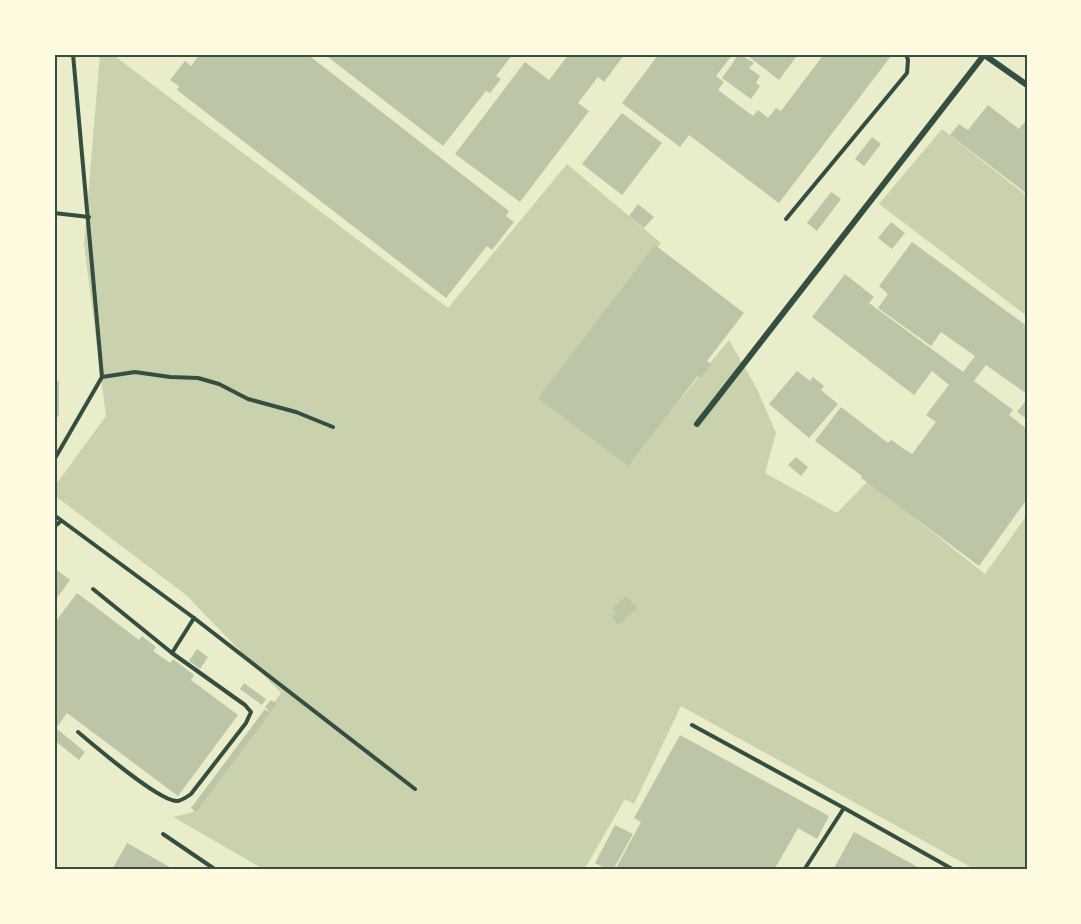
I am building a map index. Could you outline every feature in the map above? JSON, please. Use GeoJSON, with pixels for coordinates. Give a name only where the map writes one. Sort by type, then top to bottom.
{"type":"FeatureCollection","features":[{"type":"Feature","properties":{"kind":"street"},"geometry":{"type":"LineString","coordinates":[[697,424],[984,54],[1027,85]]}},
{"type":"Feature","properties":{"kind":"lane"},"geometry":{"type":"LineString","coordinates":[[54,460],[102,376],[74,54]]}},
{"type":"Feature","properties":{"kind":"lane"},"geometry":{"type":"LineString","coordinates":[[786,219],[907,73],[906,54]]}},
{"type":"Feature","properties":{"kind":"lane"},"geometry":{"type":"LineString","coordinates":[[54,213],[89,217]]}},
{"type":"Feature","properties":{"kind":"lane"},"geometry":{"type":"LineString","coordinates":[[102,376],[135,372],[198,378],[219,384],[248,399],[296,412],[333,427]]}},
{"type":"Feature","properties":{"kind":"lane"},"geometry":{"type":"LineString","coordinates":[[54,515],[194,618],[415,789]]}},
{"type":"Feature","properties":{"kind":"lane"},"geometry":{"type":"LineString","coordinates":[[54,527],[61,520]]}},
{"type":"Feature","properties":{"kind":"lane"},"geometry":{"type":"LineString","coordinates":[[78,732],[130,775],[171,800],[179,801],[191,795],[246,723],[250,712],[245,705],[172,653],[93,589]]}},
{"type":"Feature","properties":{"kind":"lane"},"geometry":{"type":"LineString","coordinates":[[172,653],[194,618]]}},
{"type":"Feature","properties":{"kind":"lane"},"geometry":{"type":"LineString","coordinates":[[692,725],[954,870]]}},
{"type":"Feature","properties":{"kind":"lane"},"geometry":{"type":"LineString","coordinates":[[804,870],[844,808]]}},
{"type":"Feature","properties":{"kind":"lane"},"geometry":{"type":"LineString","coordinates":[[163,834],[216,870]]}},
{"type":"Feature","properties":{"kind":"green space"},"geometry":{"type":"Polygon","coordinates":[[[100,54],[112,54],[448,308],[567,164],[661,243],[545,390],[630,461],[729,340],[757,389],[776,433],[765,473],[837,513],[868,481],[985,574],[1027,515],[1027,870],[976,870],[681,706],[634,804],[625,799],[584,870],[265,870],[173,817],[193,812],[281,693],[186,595],[54,495],[54,487],[106,416],[84,244],[100,54]]]}},
{"type":"Feature","properties":{"kind":"green space"},"geometry":{"type":"Polygon","coordinates":[[[942,129],[1027,196],[1027,316],[879,204],[942,129]]]}},
{"type":"Feature","properties":{"kind":"building"},"geometry":{"type":"Polygon","coordinates":[[[200,54],[307,54],[509,211],[506,216],[514,222],[492,250],[487,246],[446,298],[177,90],[179,86],[170,80],[185,61],[191,66],[200,54]]]}},
{"type":"Feature","properties":{"kind":"building"},"geometry":{"type":"Polygon","coordinates":[[[324,54],[513,54],[496,76],[501,79],[490,93],[486,91],[443,146],[324,54]]]}},
{"type":"Feature","properties":{"kind":"building"},"geometry":{"type":"Polygon","coordinates":[[[569,54],[625,54],[604,82],[598,77],[578,103],[589,111],[520,202],[455,154],[525,62],[549,80],[569,54]]]}},
{"type":"Feature","properties":{"kind":"building"},"geometry":{"type":"Polygon","coordinates":[[[659,54],[667,56],[668,54],[733,54],[716,76],[724,82],[718,90],[753,116],[758,110],[768,118],[776,108],[781,111],[824,54],[888,54],[891,56],[779,203],[689,135],[680,147],[622,103],[659,54]]]}},
{"type":"Feature","properties":{"kind":"building"},"geometry":{"type":"Polygon","coordinates":[[[739,54],[754,63],[749,68],[760,76],[756,83],[760,86],[751,99],[722,78],[739,54]]]}},
{"type":"Feature","properties":{"kind":"building"},"geometry":{"type":"Polygon","coordinates":[[[750,54],[792,54],[796,57],[779,80],[748,56],[750,54]]]}},
{"type":"Feature","properties":{"kind":"building"},"geometry":{"type":"Polygon","coordinates":[[[988,105],[1019,129],[1027,119],[1027,194],[950,135],[959,124],[968,130],[988,105]]]}},
{"type":"Feature","properties":{"kind":"building"},"geometry":{"type":"Polygon","coordinates":[[[622,113],[662,143],[622,195],[582,164],[622,113]]]}},
{"type":"Feature","properties":{"kind":"building"},"geometry":{"type":"Polygon","coordinates":[[[872,137],[881,144],[864,166],[855,159],[872,137]]]}},
{"type":"Feature","properties":{"kind":"building"},"geometry":{"type":"Polygon","coordinates":[[[831,192],[841,199],[817,231],[807,223],[831,192]]]}},
{"type":"Feature","properties":{"kind":"building"},"geometry":{"type":"Polygon","coordinates":[[[638,204],[654,217],[644,228],[629,216],[638,204]]]}},
{"type":"Feature","properties":{"kind":"building"},"geometry":{"type":"Polygon","coordinates":[[[891,222],[905,233],[892,249],[878,238],[891,222]]]}},
{"type":"Feature","properties":{"kind":"building"},"geometry":{"type":"Polygon","coordinates":[[[912,242],[1027,326],[1027,394],[986,365],[974,381],[1013,410],[1009,415],[1027,429],[1027,499],[979,566],[815,441],[841,407],[888,443],[891,440],[912,454],[936,422],[926,415],[949,385],[932,371],[914,395],[812,317],[845,274],[874,297],[869,303],[963,372],[975,356],[941,332],[931,346],[878,308],[888,294],[879,286],[912,242]]]}},
{"type":"Feature","properties":{"kind":"building"},"geometry":{"type":"Polygon","coordinates":[[[655,245],[744,313],[707,361],[711,364],[701,378],[698,376],[628,466],[538,398],[655,245]]]}},
{"type":"Feature","properties":{"kind":"building"},"geometry":{"type":"Polygon","coordinates":[[[797,371],[810,381],[813,377],[824,386],[821,390],[838,404],[809,438],[769,404],[797,371]]]}},
{"type":"Feature","properties":{"kind":"building"},"geometry":{"type":"Polygon","coordinates":[[[54,380],[59,381],[59,415],[54,422],[54,380]]]}},
{"type":"Feature","properties":{"kind":"building"},"geometry":{"type":"Polygon","coordinates":[[[1027,399],[1027,419],[1017,412],[1027,399]]]}},
{"type":"Feature","properties":{"kind":"building"},"geometry":{"type":"Polygon","coordinates":[[[796,457],[808,467],[801,476],[788,465],[796,457]]]}},
{"type":"Feature","properties":{"kind":"building"},"geometry":{"type":"Polygon","coordinates":[[[54,568],[70,580],[54,602],[54,568]]]}},
{"type":"Feature","properties":{"kind":"building"},"geometry":{"type":"Polygon","coordinates":[[[77,593],[139,640],[142,636],[156,647],[153,651],[170,663],[173,659],[194,675],[191,680],[238,715],[178,796],[67,713],[57,727],[54,725],[54,624],[77,593]]]}},
{"type":"Feature","properties":{"kind":"building"},"geometry":{"type":"Polygon","coordinates":[[[626,596],[637,608],[618,625],[612,617],[616,613],[612,609],[626,596]]]}},
{"type":"Feature","properties":{"kind":"building"},"geometry":{"type":"Polygon","coordinates":[[[197,649],[208,657],[200,669],[189,661],[197,649]]]}},
{"type":"Feature","properties":{"kind":"building"},"geometry":{"type":"Polygon","coordinates":[[[244,683],[266,699],[262,705],[240,689],[244,683]]]}},
{"type":"Feature","properties":{"kind":"building"},"geometry":{"type":"Polygon","coordinates":[[[271,700],[277,704],[271,712],[265,707],[271,700]]]}},
{"type":"Feature","properties":{"kind":"building"},"geometry":{"type":"Polygon","coordinates":[[[265,709],[270,713],[196,812],[191,808],[265,709]]]}},
{"type":"Feature","properties":{"kind":"building"},"geometry":{"type":"Polygon","coordinates":[[[56,728],[85,752],[79,760],[54,740],[56,728]]]}},
{"type":"Feature","properties":{"kind":"building"},"geometry":{"type":"Polygon","coordinates":[[[680,735],[829,816],[817,839],[798,828],[774,870],[615,870],[641,822],[634,818],[680,735]]]}},
{"type":"Feature","properties":{"kind":"building"},"geometry":{"type":"Polygon","coordinates":[[[615,825],[633,834],[613,870],[608,870],[595,863],[615,825]]]}},
{"type":"Feature","properties":{"kind":"building"},"geometry":{"type":"Polygon","coordinates":[[[854,832],[923,870],[833,870],[854,832]]]}},
{"type":"Feature","properties":{"kind":"building"},"geometry":{"type":"Polygon","coordinates":[[[127,843],[175,870],[112,870],[127,843]]]}}]}
